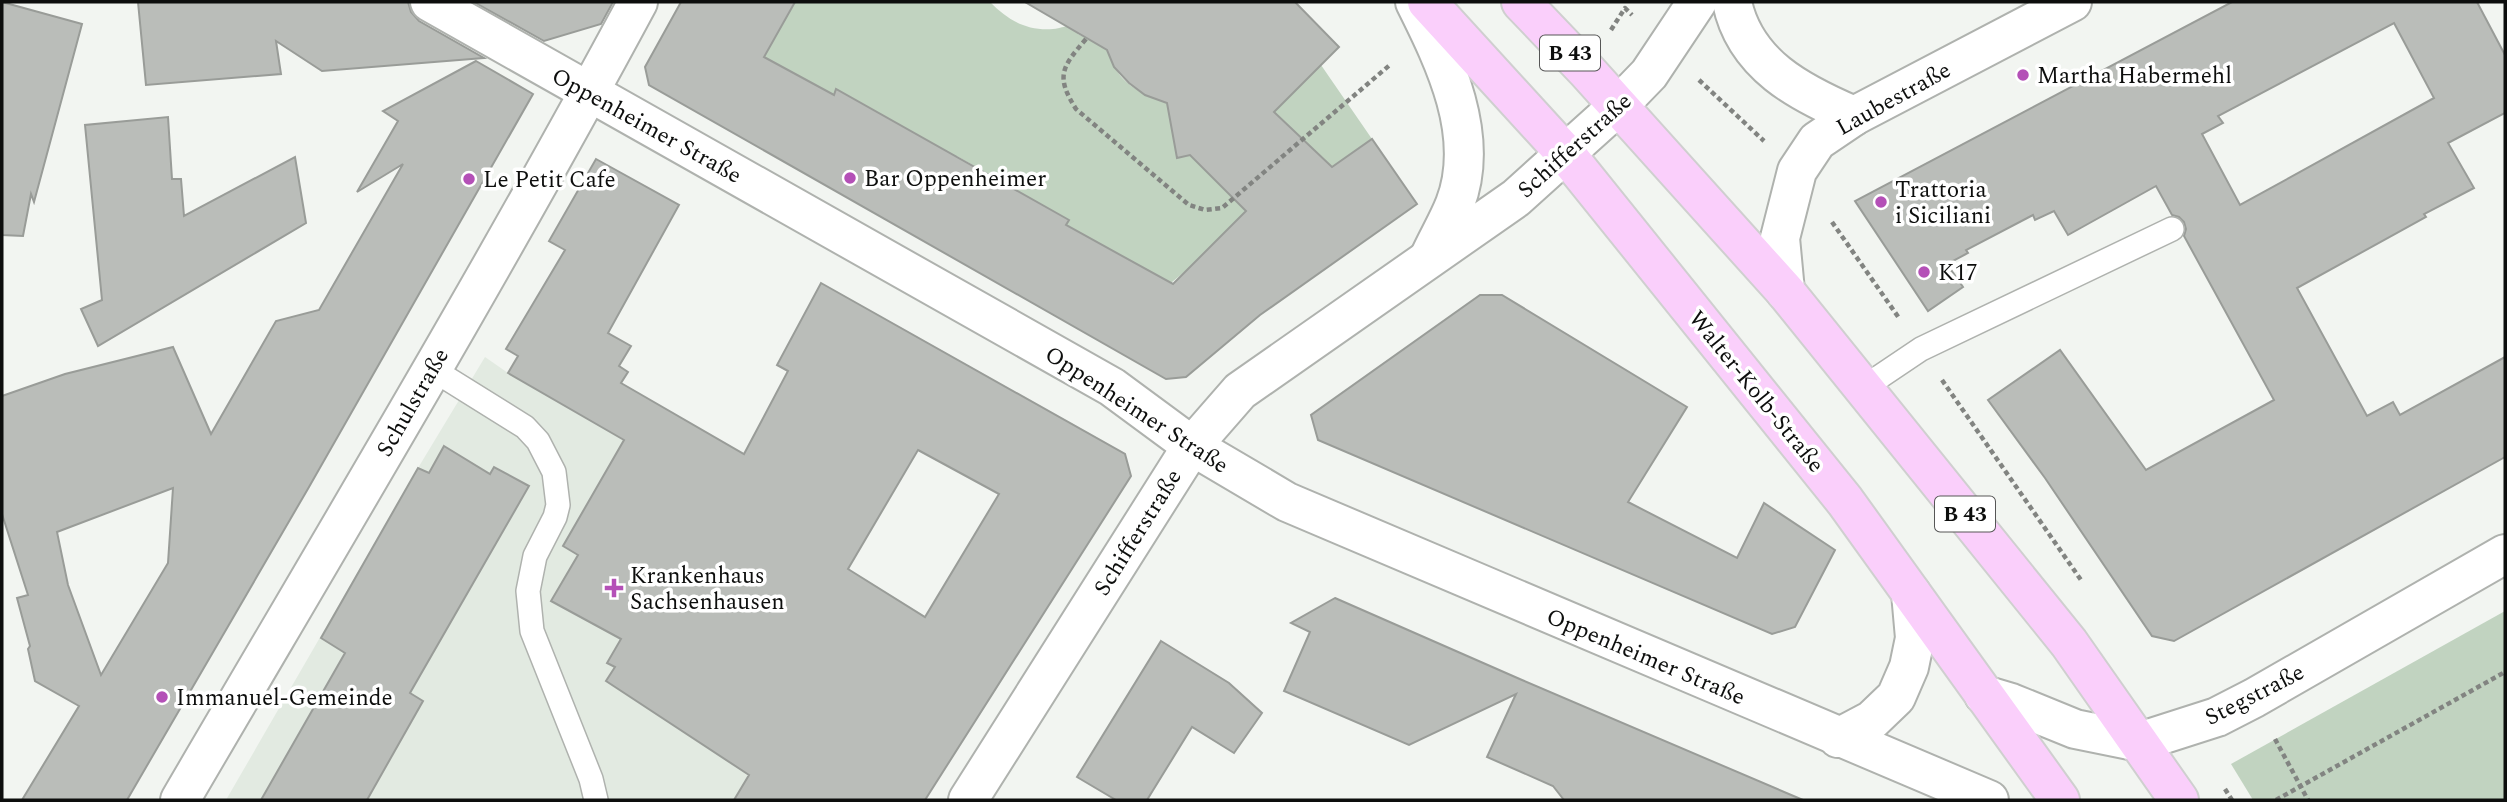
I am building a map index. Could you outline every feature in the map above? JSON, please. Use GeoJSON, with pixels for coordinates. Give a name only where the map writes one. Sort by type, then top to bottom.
{"type":"FeatureCollection","features":[{"type":"Feature","properties":{"kind":"main road","name":"Walter-Kolb-Straße"},"geometry":{"type":"LineString","coordinates":[[1427,2],[1565,153],[1845,501],[2060,800]]}},
{"type":"Feature","properties":{"kind":"main road","name":"B 43"},"geometry":{"type":"LineString","coordinates":[[1521,2],[1697,191],[1785,291],[2069,643],[2179,800]]}},
{"type":"Feature","properties":{"kind":"street","name":"Oppenheimer Straße"},"geometry":{"type":"LineString","coordinates":[[429,2],[1112,387],[1192,446],[1287,502],[1989,800]]}},
{"type":"Feature","properties":{"kind":"street","name":"Schulstraße"},"geometry":{"type":"LineString","coordinates":[[180,800],[432,369],[638,2]]}},
{"type":"Feature","properties":{"kind":"street","name":"Schifferstraße"},"geometry":{"type":"LineString","coordinates":[[1416,2],[1442,57],[1453,90],[1461,121],[1464,163],[1456,203],[1426,263]]}},
{"type":"Feature","properties":{"kind":"street","name":"Schifferstraße"},"geometry":{"type":"LineString","coordinates":[[968,800],[1192,446],[1240,391],[1516,198],[1618,107],[1649,74],[1697,2]]}},
{"type":"Feature","properties":{"kind":"street"},"geometry":{"type":"LineString","coordinates":[[1731,2],[1752,50],[1784,82],[1817,101],[1854,116]]}},
{"type":"Feature","properties":{"kind":"street","name":"Laubestraße"},"geometry":{"type":"LineString","coordinates":[[1785,291],[1780,238],[1797,172],[1817,141],[1854,116],[2072,2]]}},
{"type":"Feature","properties":{"kind":"street","name":"Stegstraße"},"geometry":{"type":"LineString","coordinates":[[1984,695],[2075,729],[2138,742],[2217,717],[2505,554]]}},
{"type":"Feature","properties":{"kind":"street"},"geometry":{"type":"LineString","coordinates":[[1838,737],[1872,720],[1896,697],[1909,667],[1915,638],[1911,593]]}},
{"type":"Feature","properties":{"kind":"lane"},"geometry":{"type":"LineString","coordinates":[[1863,388],[1921,349],[2172,229]]}},
{"type":"Feature","properties":{"kind":"lane"},"geometry":{"type":"LineString","coordinates":[[432,369],[525,427],[538,441],[554,472],[558,505],[555,517],[535,556],[528,591],[528,611],[532,631],[591,779],[596,800]]}},
{"type":"Feature","properties":{"kind":"path"},"geometry":{"type":"LineString","coordinates":[[1086,39],[1068,60],[1064,73],[1064,90],[1076,109],[1189,205],[1205,210],[1222,208],[1391,64]]}},
{"type":"Feature","properties":{"kind":"path"},"geometry":{"type":"LineString","coordinates":[[2276,800],[2505,672]]}},
{"type":"Feature","properties":{"kind":"path"},"geometry":{"type":"LineString","coordinates":[[2254,698],[2308,800]]}},
{"type":"Feature","properties":{"kind":"shaded area","name":"Krankenhaus Sachsenhausen"},"geometry":{"type":"Polygon","coordinates":[[[485,357],[508,373],[848,569],[1010,668],[925,800],[226,800],[485,357]]]}},
{"type":"Feature","properties":{"kind":"green space"},"geometry":{"type":"Polygon","coordinates":[[[795,2],[990,2],[1011,19],[1026,26],[1043,29],[1068,26],[1075,28],[1079,30],[1078,34],[1095,43],[1097,40],[1105,46],[1115,68],[1131,86],[1167,101],[1177,158],[1190,155],[1220,185],[1285,123],[1274,112],[1321,65],[1372,139],[1307,184],[1251,207],[1189,268],[1160,292],[1133,262],[1066,225],[1068,220],[957,156],[953,162],[836,90],[834,95],[803,78],[796,89],[744,45],[781,27],[795,2]]]}},
{"type":"Feature","properties":{"kind":"green space"},"geometry":{"type":"Polygon","coordinates":[[[2505,611],[2505,800],[2253,800],[2231,764],[2505,611]]]}},
{"type":"Feature","properties":{"kind":"building"},"geometry":{"type":"Polygon","coordinates":[[[2,2],[82,24],[34,202],[31,194],[23,236],[2,235],[2,2]]]}},
{"type":"Feature","properties":{"kind":"building"},"geometry":{"type":"Polygon","coordinates":[[[138,2],[408,2],[411,12],[419,21],[484,58],[322,71],[276,41],[281,74],[146,85],[138,2]]]}},
{"type":"Feature","properties":{"kind":"building"},"geometry":{"type":"Polygon","coordinates":[[[474,2],[613,2],[601,24],[544,41],[474,2]]]}},
{"type":"Feature","properties":{"kind":"building"},"geometry":{"type":"Polygon","coordinates":[[[681,2],[795,2],[764,57],[834,95],[836,89],[1069,220],[1066,225],[1173,284],[1246,211],[1190,155],[1177,158],[1167,103],[1145,95],[1129,83],[1114,67],[1107,50],[1025,2],[1295,2],[1339,47],[1274,112],[1332,167],[1372,139],[1417,204],[1260,315],[1186,377],[1166,379],[649,85],[645,67],[681,2]]]}},
{"type":"Feature","properties":{"kind":"building"},"geometry":{"type":"Polygon","coordinates":[[[2232,2],[2477,2],[2505,55],[2505,113],[2448,143],[2474,188],[2297,288],[2367,416],[2393,402],[2400,415],[2505,357],[2505,457],[2174,641],[2152,636],[2045,478],[1988,400],[2060,350],[2146,470],[2274,400],[2184,236],[2184,222],[2172,215],[2156,186],[2068,235],[2054,211],[2035,220],[2033,215],[1966,250],[1968,253],[1947,264],[1963,287],[1928,311],[1855,201],[2232,2]],[[2394,23],[2218,116],[2223,123],[2202,134],[2240,205],[2434,98],[2394,23]]]}},
{"type":"Feature","properties":{"kind":"building"},"geometry":{"type":"Polygon","coordinates":[[[476,61],[533,94],[127,800],[22,800],[79,706],[35,681],[28,649],[30,646],[17,598],[28,595],[2,514],[2,396],[65,374],[173,347],[211,434],[276,321],[319,310],[403,164],[357,192],[398,121],[383,111],[476,61]],[[173,488],[57,532],[68,585],[101,675],[168,563],[173,488]]]}},
{"type":"Feature","properties":{"kind":"building"},"geometry":{"type":"Polygon","coordinates":[[[168,117],[172,179],[181,179],[184,216],[295,157],[306,223],[98,346],[81,309],[102,300],[85,125],[168,117]]]}},
{"type":"Feature","properties":{"kind":"building"},"geometry":{"type":"Polygon","coordinates":[[[596,159],[679,205],[608,333],[631,346],[619,366],[628,372],[621,383],[744,454],[788,371],[777,365],[821,283],[1125,454],[1131,476],[925,800],[734,800],[749,775],[606,681],[615,667],[607,663],[621,639],[551,601],[578,555],[563,546],[624,440],[508,373],[518,356],[506,349],[565,250],[549,241],[596,159]],[[918,450],[848,569],[925,617],[999,494],[918,450]]]}},
{"type":"Feature","properties":{"kind":"building"},"geometry":{"type":"Polygon","coordinates":[[[1480,295],[1502,295],[1687,407],[1628,502],[1737,558],[1764,503],[1835,550],[1795,627],[1772,634],[1318,440],[1311,415],[1480,295]]]}},
{"type":"Feature","properties":{"kind":"building"},"geometry":{"type":"Polygon","coordinates":[[[444,446],[490,474],[494,467],[529,486],[410,693],[423,701],[367,800],[261,800],[345,653],[321,638],[418,468],[429,473],[444,446]]]}},
{"type":"Feature","properties":{"kind":"building"},"geometry":{"type":"Polygon","coordinates":[[[1335,598],[1803,800],[1564,800],[1553,786],[1487,757],[1516,694],[1409,745],[1284,691],[1310,632],[1291,623],[1335,598]]]}},
{"type":"Feature","properties":{"kind":"building"},"geometry":{"type":"Polygon","coordinates":[[[1161,641],[1229,683],[1262,713],[1234,753],[1192,727],[1147,800],[1116,800],[1077,777],[1161,641]]]}},
{"type":"Feature","properties":{"kind":"place","name":"Martha Habermehl"},"geometry":{"type":"Point","coordinates":[2023,75]}},
{"type":"Feature","properties":{"kind":"place","name":"Bar Oppenheimer"},"geometry":{"type":"Point","coordinates":[850,178]}},
{"type":"Feature","properties":{"kind":"place","name":"Le Petit Cafe"},"geometry":{"type":"Point","coordinates":[469,179]}},
{"type":"Feature","properties":{"kind":"place","name":"Trattoria i Siciliani"},"geometry":{"type":"Point","coordinates":[1881,202]}},
{"type":"Feature","properties":{"kind":"place","name":"K17"},"geometry":{"type":"Point","coordinates":[1924,272]}},
{"type":"Feature","properties":{"kind":"place","name":"Krankenhaus Sachsenhausen"},"geometry":{"type":"Point","coordinates":[614,588]}},
{"type":"Feature","properties":{"kind":"place","name":"Immanuel-Gemeinde"},"geometry":{"type":"Point","coordinates":[162,697]}}]}
